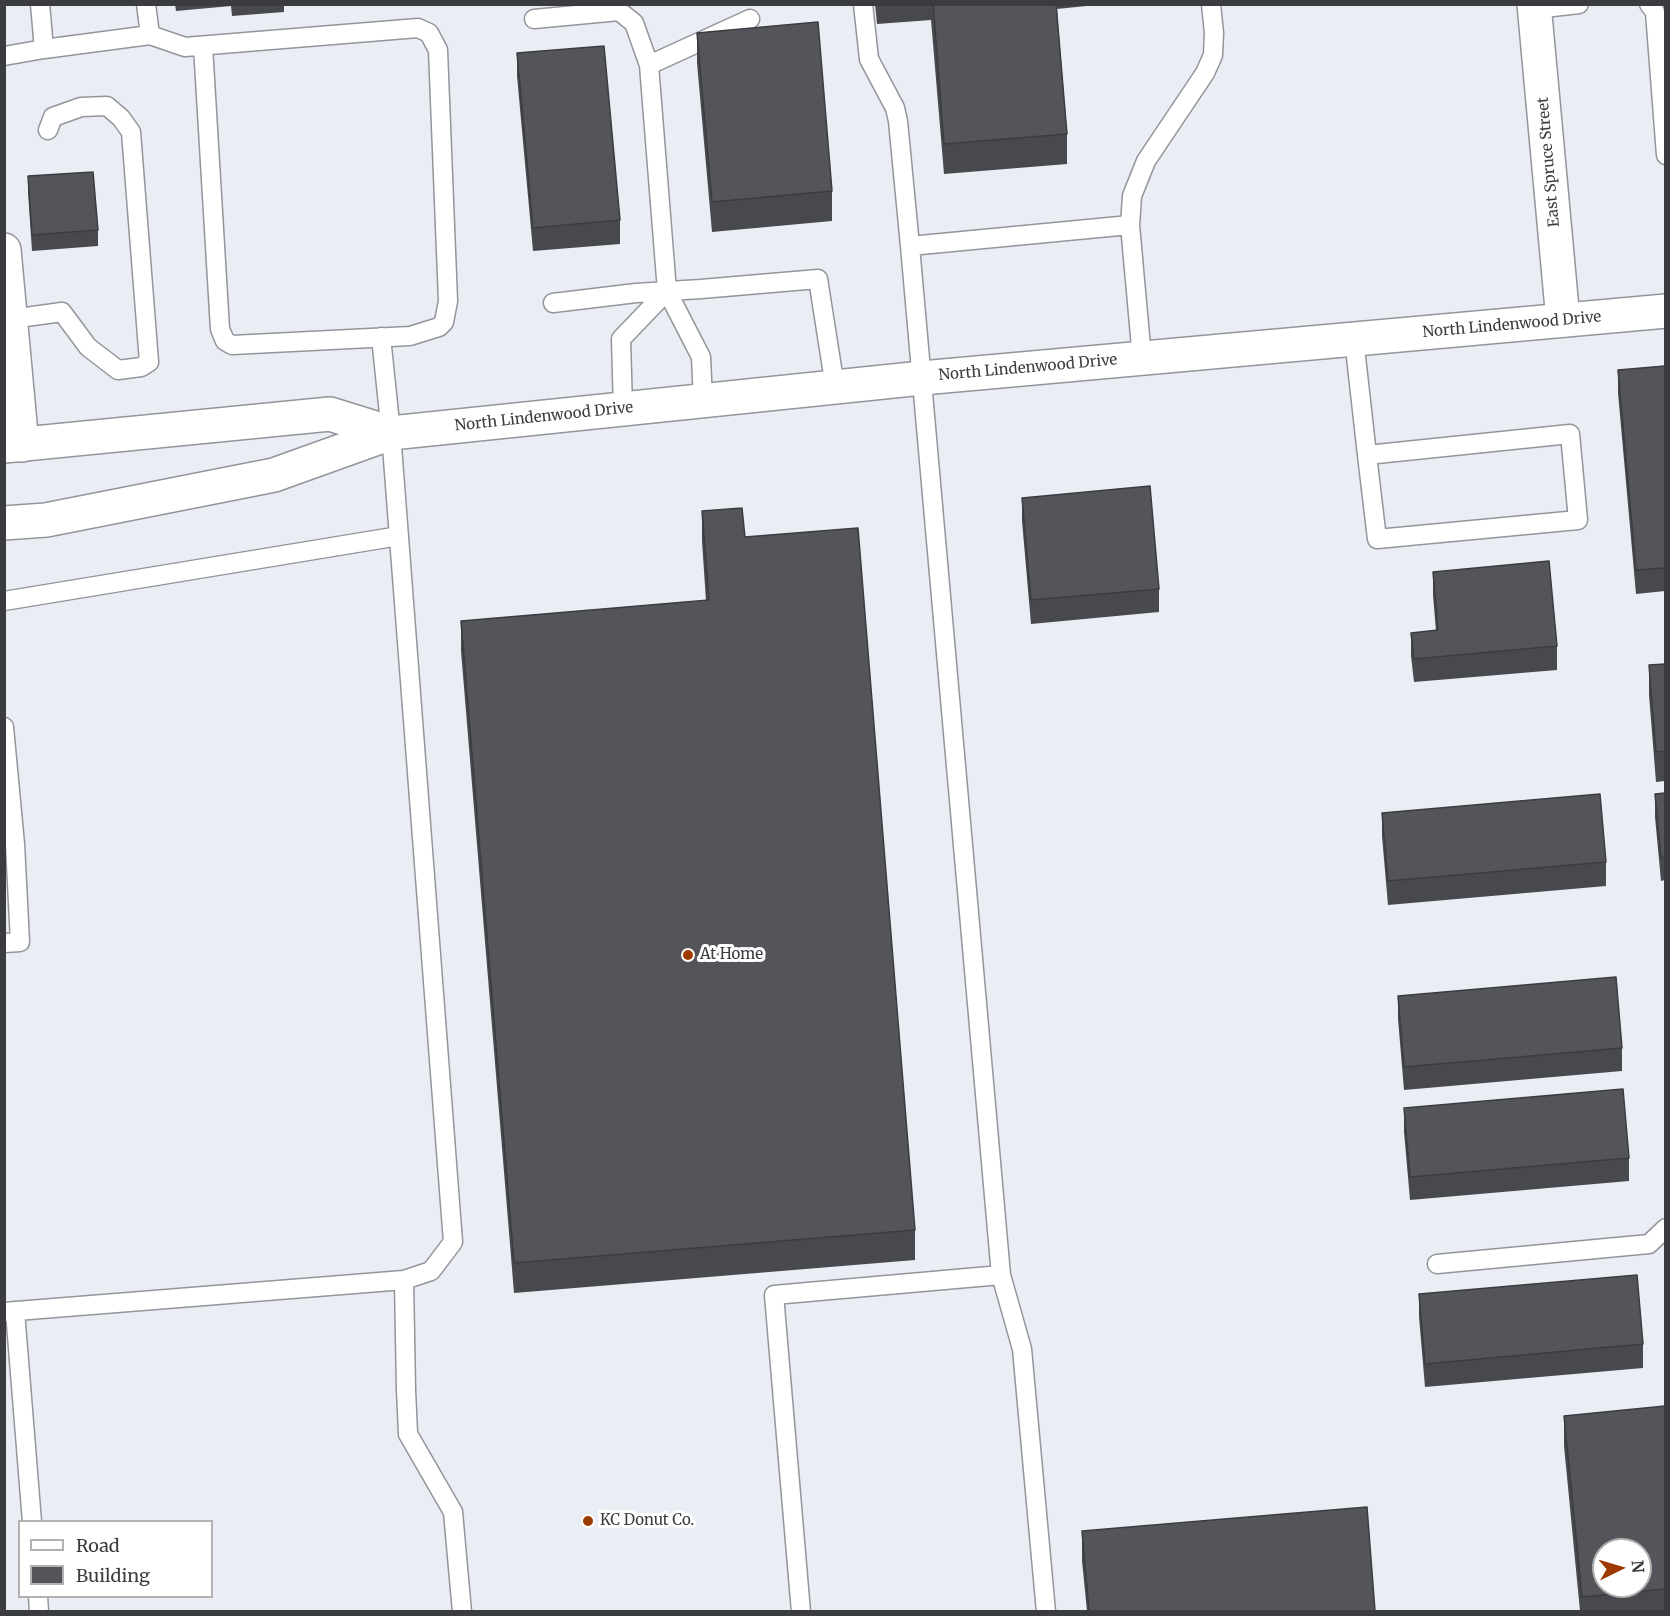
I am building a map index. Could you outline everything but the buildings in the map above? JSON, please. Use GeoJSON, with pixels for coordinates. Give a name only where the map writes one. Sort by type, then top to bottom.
{"type":"FeatureCollection","features":[{"type":"Feature","properties":{"kind":"street","name":"East Spruce Street"},"geometry":{"type":"LineString","coordinates":[[1534,7],[1563,320]]}},
{"type":"Feature","properties":{"kind":"street"},"geometry":{"type":"LineString","coordinates":[[4,250],[11,320],[13,446]]}},
{"type":"Feature","properties":{"kind":"street","name":"North Lindenwood Drive"},"geometry":{"type":"LineString","coordinates":[[4,523],[46,520],[274,475],[391,433],[922,378],[1665,311]]}},
{"type":"Feature","properties":{"kind":"street","name":"North Lindenwood Drive"},"geometry":{"type":"LineString","coordinates":[[13,446],[330,414],[391,433]]}},
{"type":"Feature","properties":{"kind":"lane"},"geometry":{"type":"LineString","coordinates":[[40,4],[44,49]]}},
{"type":"Feature","properties":{"kind":"lane"},"geometry":{"type":"LineString","coordinates":[[146,4],[150,35]]}},
{"type":"Feature","properties":{"kind":"lane"},"geometry":{"type":"LineString","coordinates":[[863,4],[869,59],[895,108],[898,121],[1001,1275],[1022,1349],[1046,1611]]}},
{"type":"Feature","properties":{"kind":"lane"},"geometry":{"type":"LineString","coordinates":[[1142,358],[1130,225],[1132,195],[1146,161],[1205,73],[1213,55],[1214,33],[1211,4]]}},
{"type":"Feature","properties":{"kind":"lane"},"geometry":{"type":"LineString","coordinates":[[1534,7],[1579,4]]}},
{"type":"Feature","properties":{"kind":"lane"},"geometry":{"type":"LineString","coordinates":[[1649,4],[1655,12],[1665,155]]}},
{"type":"Feature","properties":{"kind":"lane"},"geometry":{"type":"LineString","coordinates":[[534,19],[619,11],[634,23],[649,65],[666,291],[701,357],[703,401]]}},
{"type":"Feature","properties":{"kind":"lane"},"geometry":{"type":"LineString","coordinates":[[649,65],[750,19]]}},
{"type":"Feature","properties":{"kind":"lane"},"geometry":{"type":"LineString","coordinates":[[4,56],[150,35],[185,47],[417,28],[429,33],[438,51],[448,302],[444,322],[439,327],[410,336],[232,345],[225,341],[220,329],[203,46]]}},
{"type":"Feature","properties":{"kind":"lane"},"geometry":{"type":"LineString","coordinates":[[11,320],[62,312],[88,347],[118,370],[141,367],[148,362],[131,132],[121,118],[107,106],[81,107],[52,117],[48,130]]}},
{"type":"Feature","properties":{"kind":"lane"},"geometry":{"type":"LineString","coordinates":[[910,246],[1130,225]]}},
{"type":"Feature","properties":{"kind":"lane"},"geometry":{"type":"LineString","coordinates":[[553,303],[818,279],[835,387]]}},
{"type":"Feature","properties":{"kind":"lane"},"geometry":{"type":"LineString","coordinates":[[623,409],[621,339],[666,291]]}},
{"type":"Feature","properties":{"kind":"lane"},"geometry":{"type":"LineString","coordinates":[[32,1520],[10,1312],[404,1280],[431,1271],[453,1242],[391,433],[381,337]]}},
{"type":"Feature","properties":{"kind":"lane"},"geometry":{"type":"LineString","coordinates":[[1354,339],[1367,455],[1377,539],[1578,520],[1570,434],[1367,455]]}},
{"type":"Feature","properties":{"kind":"lane"},"geometry":{"type":"LineString","coordinates":[[4,601],[399,536]]}},
{"type":"Feature","properties":{"kind":"lane"},"geometry":{"type":"LineString","coordinates":[[4,727],[10,844],[20,942],[4,943]]}},
{"type":"Feature","properties":{"kind":"lane"},"geometry":{"type":"LineString","coordinates":[[1437,1264],[1649,1244],[1665,1228]]}},
{"type":"Feature","properties":{"kind":"lane"},"geometry":{"type":"LineString","coordinates":[[801,1611],[774,1295],[1001,1275]]}},
{"type":"Feature","properties":{"kind":"lane"},"geometry":{"type":"LineString","coordinates":[[404,1280],[408,1434],[453,1512],[462,1611]]}},
{"type":"Feature","properties":{"kind":"place","name":"At Home"},"geometry":{"type":"Point","coordinates":[688,955]}},
{"type":"Feature","properties":{"kind":"place","name":"KC Donut Co."},"geometry":{"type":"Point","coordinates":[588,1521]}}]}
